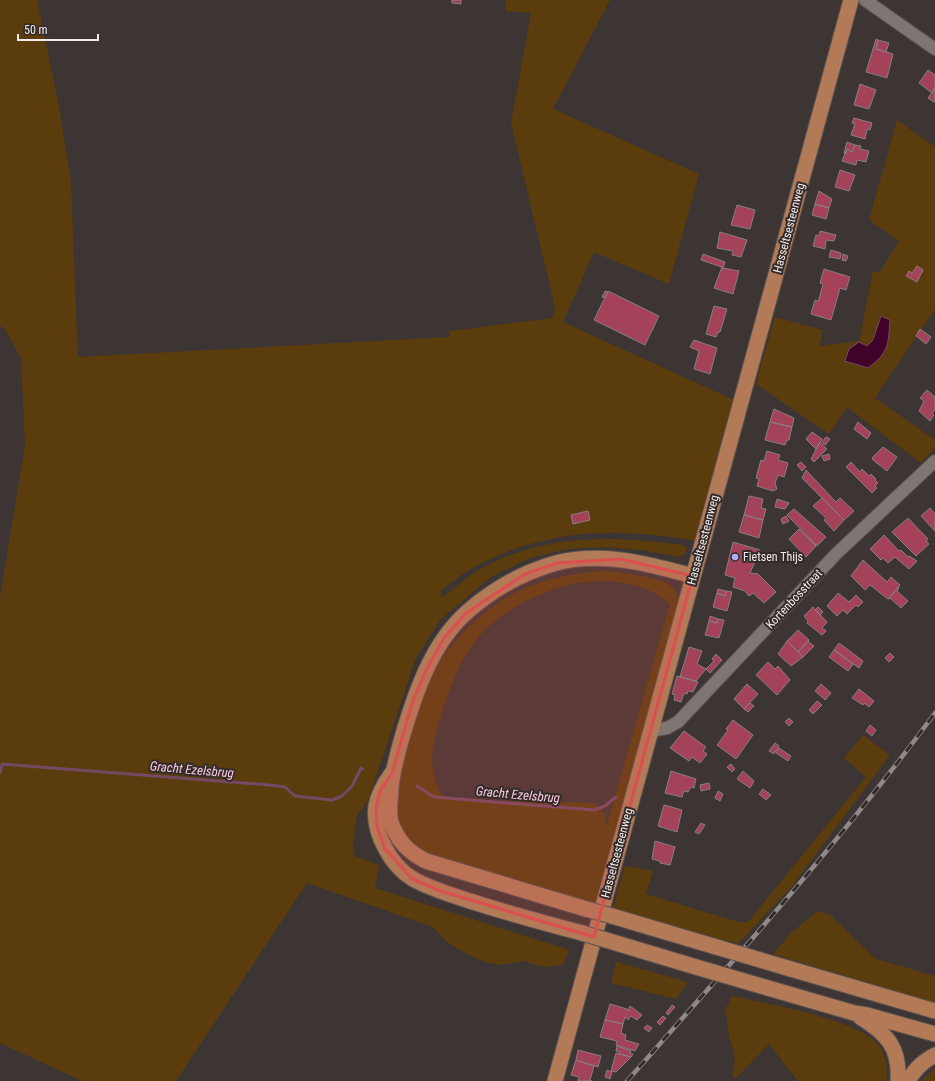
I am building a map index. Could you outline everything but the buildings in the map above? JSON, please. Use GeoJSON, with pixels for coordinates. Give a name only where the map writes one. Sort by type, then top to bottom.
{"type":"FeatureCollection","features":[{"type":"Feature","properties":{"kind":"main road","name":"Hasseltsesteenweg"},"geometry":{"type":"LineString","coordinates":[[554,1081],[851,0]]}},
{"type":"Feature","properties":{"kind":"main road"},"geometry":{"type":"LineString","coordinates":[[693,576],[651,564],[621,559],[590,559],[557,563],[525,574],[491,594],[466,613],[448,633],[429,665],[412,703],[392,773],[389,804],[392,824],[399,839],[409,852],[426,861],[935,1011]]}},
{"type":"Feature","properties":{"kind":"main road"},"geometry":{"type":"LineString","coordinates":[[392,773],[381,789],[376,807],[377,826],[385,849],[400,868],[412,879],[440,891],[483,905],[854,1013],[867,1014],[935,1034]]}},
{"type":"Feature","properties":{"kind":"main road"},"geometry":{"type":"LineString","coordinates":[[854,1013],[874,1026],[890,1041],[899,1066],[898,1081]]}},
{"type":"Feature","properties":{"kind":"main road"},"geometry":{"type":"LineString","coordinates":[[908,1081],[914,1070],[924,1061],[935,1055]]}},
{"type":"Feature","properties":{"kind":"street"},"geometry":{"type":"LineString","coordinates":[[865,0],[935,49]]}},
{"type":"Feature","properties":{"kind":"street","name":"Kortenbosstraat"},"geometry":{"type":"LineString","coordinates":[[651,731],[667,728],[678,722],[836,554],[935,461]]}},
{"type":"Feature","properties":{"kind":"highlighted area"},"geometry":{"type":"Polygon","coordinates":[[[621,559],[693,576],[594,937],[440,891],[412,879],[385,849],[377,827],[376,807],[381,789],[392,773],[412,703],[425,672],[444,638],[466,613],[525,574],[557,563],[621,559]]]}},
{"type":"Feature","properties":{"kind":"shaded area"},"geometry":{"type":"Polygon","coordinates":[[[0,0],[37,0],[59,106],[71,182],[78,357],[450,337],[450,331],[552,318],[555,307],[511,123],[531,13],[505,11],[506,0],[610,0],[553,109],[699,174],[669,284],[594,252],[563,322],[734,400],[696,541],[667,536],[612,533],[584,534],[557,538],[530,544],[503,553],[472,568],[441,590],[442,598],[469,576],[486,566],[510,555],[558,542],[607,539],[632,540],[683,545],[687,548],[686,553],[680,557],[641,550],[604,547],[568,549],[530,558],[491,577],[441,619],[416,658],[369,798],[356,818],[353,849],[355,856],[379,865],[375,888],[569,950],[563,965],[544,967],[523,961],[502,965],[488,963],[472,957],[446,941],[433,927],[307,883],[176,1081],[82,1081],[0,1043],[0,597],[25,445],[21,358],[5,329],[0,326],[0,0]]]}},
{"type":"Feature","properties":{"kind":"shaded area"},"geometry":{"type":"Polygon","coordinates":[[[897,120],[935,147],[935,309],[875,398],[935,440],[935,448],[921,463],[847,407],[829,434],[756,384],[775,317],[823,330],[819,346],[859,341],[873,271],[880,272],[899,241],[869,220],[897,120]]]}},
{"type":"Feature","properties":{"kind":"shaded area"},"geometry":{"type":"Polygon","coordinates":[[[881,316],[890,320],[888,342],[884,353],[868,368],[845,361],[849,349],[859,342],[867,346],[873,340],[881,316]]]}},
{"type":"Feature","properties":{"kind":"shaded area"},"geometry":{"type":"Polygon","coordinates":[[[600,571],[616,572],[650,578],[668,584],[673,588],[680,602],[595,903],[429,854],[414,844],[401,831],[396,820],[395,810],[404,760],[418,709],[439,663],[448,650],[475,621],[509,596],[537,583],[583,573],[600,571]],[[601,581],[576,583],[554,589],[527,601],[513,608],[489,626],[470,648],[451,685],[436,731],[432,751],[432,761],[433,771],[440,793],[451,800],[595,803],[604,813],[607,825],[670,604],[654,593],[638,586],[601,581]]]}},
{"type":"Feature","properties":{"kind":"shaded area"},"geometry":{"type":"Polygon","coordinates":[[[863,735],[890,755],[793,885],[738,944],[613,909],[625,866],[653,871],[646,894],[738,922],[748,922],[866,777],[844,758],[863,735]]]}},
{"type":"Feature","properties":{"kind":"shaded area"},"geometry":{"type":"Polygon","coordinates":[[[818,911],[830,915],[876,959],[935,976],[935,1003],[773,954],[792,932],[818,911]]]}},
{"type":"Feature","properties":{"kind":"shaded area"},"geometry":{"type":"Polygon","coordinates":[[[616,962],[688,982],[676,999],[611,983],[616,962]]]}},
{"type":"Feature","properties":{"kind":"shaded area"},"geometry":{"type":"Polygon","coordinates":[[[733,996],[807,1013],[846,1025],[862,1033],[875,1041],[884,1054],[887,1071],[886,1081],[798,1081],[769,1044],[735,1079],[732,1075],[735,1064],[725,1007],[729,1006],[730,999],[733,996]]]}},
{"type":"Feature","properties":{"kind":"shaded area"},"geometry":{"type":"Polygon","coordinates":[[[935,1068],[935,1081],[921,1081],[935,1068]]]}},
{"type":"Feature","properties":{"kind":"waterway","name":"Gracht Ezelsbrug"},"geometry":{"type":"LineString","coordinates":[[0,773],[2,764],[269,785],[285,787],[295,796],[332,800],[342,796],[352,786],[361,768],[363,769]]}},
{"type":"Feature","properties":{"kind":"waterway","name":"Gracht Ezelsbrug"},"geometry":{"type":"LineString","coordinates":[[417,786],[434,797],[594,810],[605,806],[616,797]]}},
{"type":"Feature","properties":{"kind":"railway"},"geometry":{"type":"LineString","coordinates":[[627,1081],[746,946],[824,854],[862,808],[935,713]]}},
{"type":"Feature","properties":{"kind":"place","name":"Fietsen Thijs"},"geometry":{"type":"Point","coordinates":[735,557]}}]}
